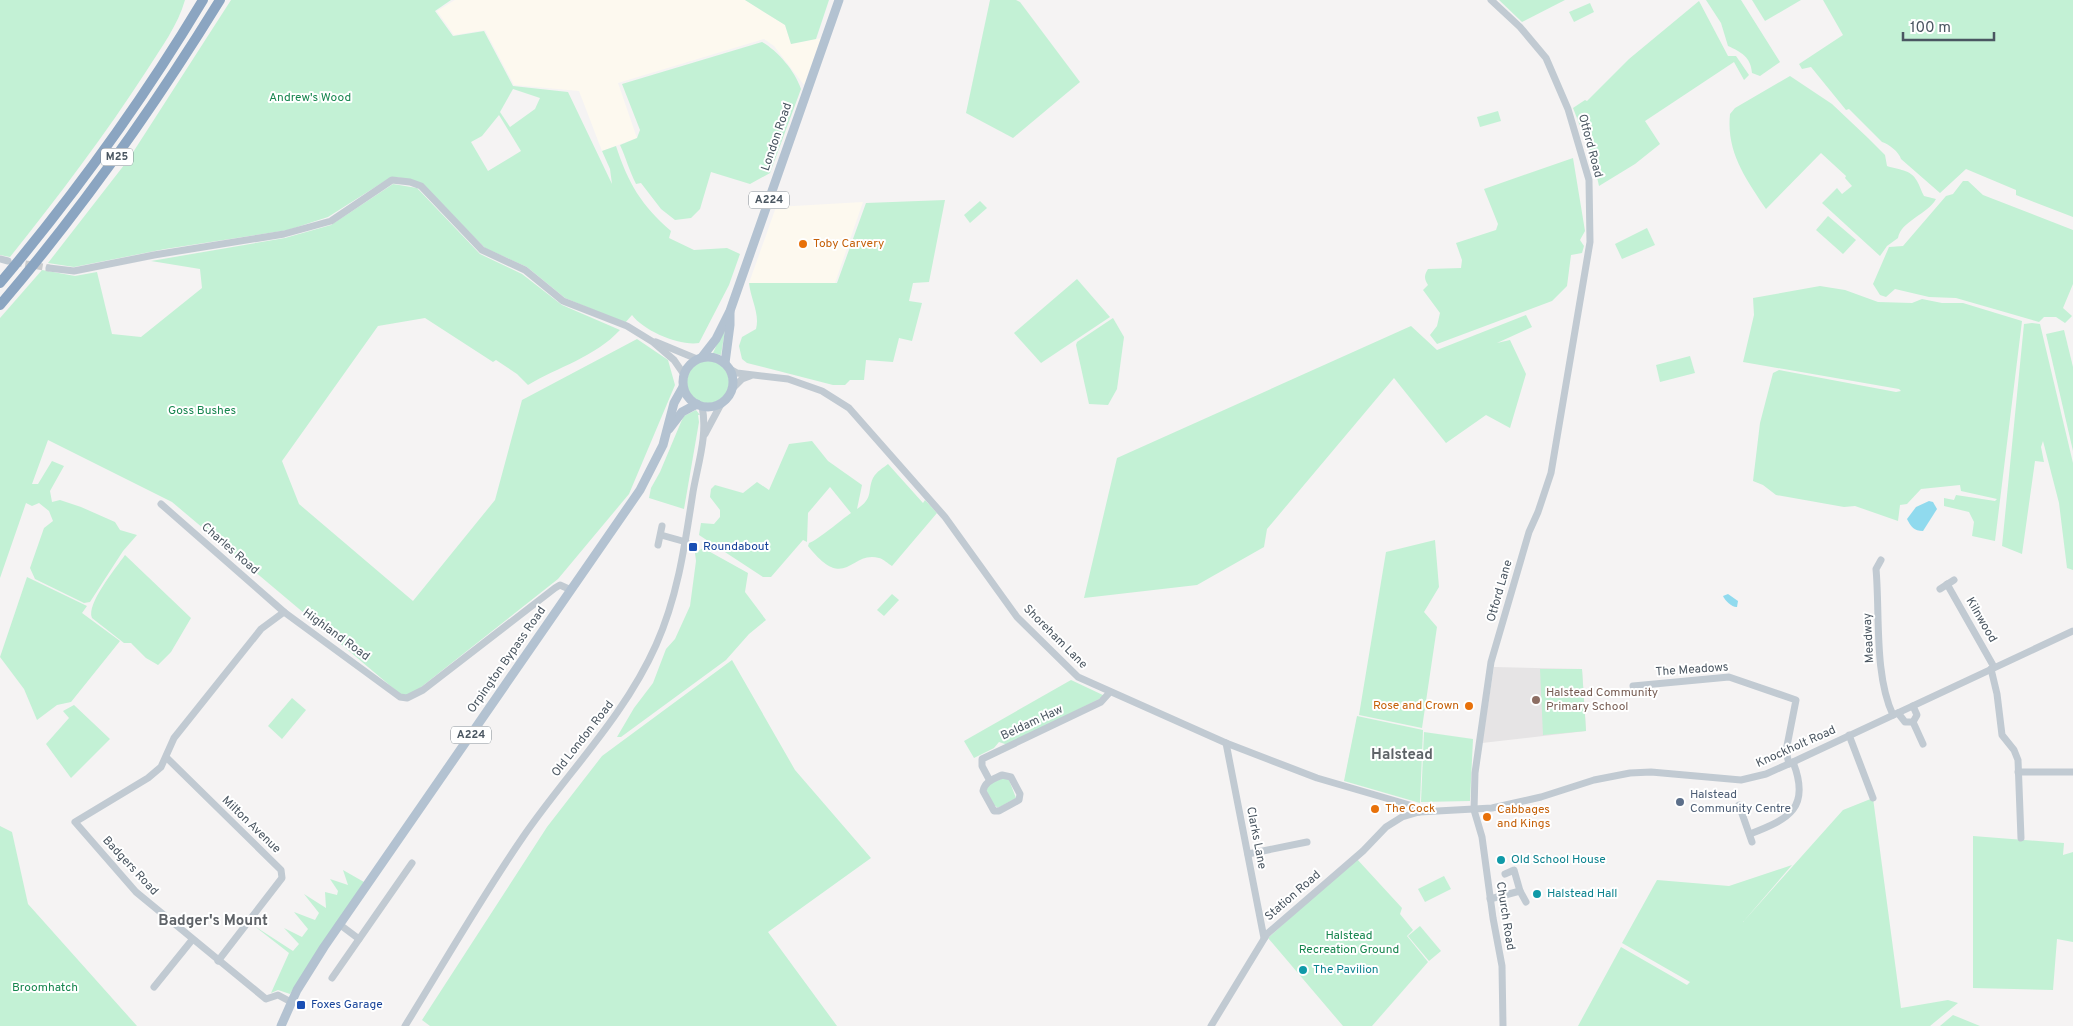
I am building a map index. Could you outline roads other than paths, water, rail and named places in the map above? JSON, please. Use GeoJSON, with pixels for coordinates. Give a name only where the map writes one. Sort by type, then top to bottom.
{"type":"FeatureCollection","features":[{"type":"Feature","properties":{"kind":"highway","name":"M25"},"geometry":{"type":"LineString","coordinates":[[0,283],[57,214],[101,155],[160,70],[204,0]]}},
{"type":"Feature","properties":{"kind":"highway","name":"M25"},"geometry":{"type":"LineString","coordinates":[[0,305],[110,167],[166,85],[220,0]]}},
{"type":"Feature","properties":{"kind":"main road","name":"London Road"},"geometry":{"type":"LineString","coordinates":[[699,358],[716,339],[730,311],[839,0]]}},
{"type":"Feature","properties":{"kind":"main road","name":"London Road"},"geometry":{"type":"LineString","coordinates":[[728,366],[730,311]]}},
{"type":"Feature","properties":{"kind":"main road"},"geometry":{"type":"LineString","coordinates":[[714,357],[728,366],[734,381],[733,388],[728,398],[721,404],[700,405],[688,397],[683,387],[683,373],[699,358],[714,357]]}},
{"type":"Feature","properties":{"kind":"main road","name":"Orpington Bypass Road"},"geometry":{"type":"LineString","coordinates":[[281,1026],[308,972],[339,924],[640,490],[656,461],[668,431],[674,403],[683,387]]}},
{"type":"Feature","properties":{"kind":"main road","name":"Orpington Bypass Road"},"geometry":{"type":"LineString","coordinates":[[668,431],[682,412],[700,405]]}},
{"type":"Feature","properties":{"kind":"street","name":"Otford Road"},"geometry":{"type":"LineString","coordinates":[[1491,0],[1520,27],[1546,58],[1568,109],[1589,180],[1590,242],[1565,382]]}},
{"type":"Feature","properties":{"kind":"street"},"geometry":{"type":"LineString","coordinates":[[49,268],[74,271],[154,255],[284,234],[330,221],[392,180],[410,182],[420,186],[482,250],[525,270],[563,301],[627,326],[653,342],[674,360],[683,373]]}},
{"type":"Feature","properties":{"kind":"street"},"geometry":{"type":"LineString","coordinates":[[653,342],[699,358]]}},
{"type":"Feature","properties":{"kind":"street","name":"Shoreham Lane"},"geometry":{"type":"LineString","coordinates":[[728,366],[737,373],[788,378],[822,391],[849,408],[945,517],[1017,617],[1078,677],[1226,743],[1317,778],[1413,806],[1419,812]]}},
{"type":"Feature","properties":{"kind":"street"},"geometry":{"type":"LineString","coordinates":[[733,388],[742,379],[753,375]]}},
{"type":"Feature","properties":{"kind":"street","name":"Otford Lane"},"geometry":{"type":"LineString","coordinates":[[1474,810],[1478,744],[1491,662],[1529,532],[1551,473],[1565,382]]}},
{"type":"Feature","properties":{"kind":"street","name":"Old London Road"},"geometry":{"type":"LineString","coordinates":[[405,1026],[523,837],[634,688],[656,645],[678,582],[705,434],[721,404]]}},
{"type":"Feature","properties":{"kind":"street","name":"Old London Road"},"geometry":{"type":"LineString","coordinates":[[700,405],[705,434]]}},
{"type":"Feature","properties":{"kind":"street","name":"Charles Road"},"geometry":{"type":"LineString","coordinates":[[161,504],[284,612]]}},
{"type":"Feature","properties":{"kind":"street"},"geometry":{"type":"LineString","coordinates":[[658,545],[662,526]]}},
{"type":"Feature","properties":{"kind":"street"},"geometry":{"type":"LineString","coordinates":[[661,535],[686,542]]}},
{"type":"Feature","properties":{"kind":"street","name":"Meadway"},"geometry":{"type":"LineString","coordinates":[[1881,560],[1876,569],[1885,693],[1896,714]]}},
{"type":"Feature","properties":{"kind":"street"},"geometry":{"type":"LineString","coordinates":[[1940,589],[1954,580]]}},
{"type":"Feature","properties":{"kind":"street","name":"Kilnwood"},"geometry":{"type":"LineString","coordinates":[[1947,584],[1992,668],[1997,694],[2000,729],[2005,740],[2017,754],[2022,838]]}},
{"type":"Feature","properties":{"kind":"street","name":"Highland Road"},"geometry":{"type":"LineString","coordinates":[[76,822],[148,778],[162,767],[174,738],[261,629],[284,612],[400,697],[408,698],[423,690],[555,588],[560,585],[571,590]]}},
{"type":"Feature","properties":{"kind":"street","name":"Knockholt Road"},"geometry":{"type":"LineString","coordinates":[[1419,812],[1474,810],[1525,801],[1594,780],[1630,773],[1651,772],[1741,780],[1766,774],[2073,630]]}},
{"type":"Feature","properties":{"kind":"street","name":"The Meadows"},"geometry":{"type":"LineString","coordinates":[[1633,686],[1729,677],[1796,700],[1786,751],[1791,763]]}},
{"type":"Feature","properties":{"kind":"street","name":"The Meadows"},"geometry":{"type":"LineString","coordinates":[[1642,685],[1643,694]]}},
{"type":"Feature","properties":{"kind":"street","name":"Beldam Haw"},"geometry":{"type":"LineString","coordinates":[[990,781],[982,766],[982,759],[1101,702],[1110,692]]}},
{"type":"Feature","properties":{"kind":"street"},"geometry":{"type":"LineString","coordinates":[[1913,706],[1916,715],[1913,722],[1923,744]]}},
{"type":"Feature","properties":{"kind":"street"},"geometry":{"type":"LineString","coordinates":[[1896,714],[1905,722],[1913,722]]}},
{"type":"Feature","properties":{"kind":"street"},"geometry":{"type":"LineString","coordinates":[[1850,735],[1873,798]]}},
{"type":"Feature","properties":{"kind":"street","name":"Clarks Lane"},"geometry":{"type":"LineString","coordinates":[[1226,743],[1264,938]]}},
{"type":"Feature","properties":{"kind":"street","name":"Milton Avenue"},"geometry":{"type":"LineString","coordinates":[[167,758],[281,870],[282,878],[218,961]]}},
{"type":"Feature","properties":{"kind":"street"},"geometry":{"type":"LineString","coordinates":[[1740,806],[1751,838],[1787,818],[1795,808],[1800,794],[1799,778],[1791,763]]}},
{"type":"Feature","properties":{"kind":"street"},"geometry":{"type":"LineString","coordinates":[[2018,772],[2073,772]]}},
{"type":"Feature","properties":{"kind":"street","name":"Beldam Haw"},"geometry":{"type":"LineString","coordinates":[[1002,775],[1011,777],[1020,794],[1019,800],[999,811],[994,811],[983,791],[986,783],[990,781],[1002,775]]}},
{"type":"Feature","properties":{"kind":"street","name":"Church Road"},"geometry":{"type":"LineString","coordinates":[[1474,810],[1482,837],[1490,899],[1502,966],[1503,1026]]}},
{"type":"Feature","properties":{"kind":"street","name":"Station Road"},"geometry":{"type":"LineString","coordinates":[[1211,1026],[1264,938],[1363,850],[1386,826],[1402,817],[1419,812]]}},
{"type":"Feature","properties":{"kind":"street","name":"Badgers Road"},"geometry":{"type":"LineString","coordinates":[[76,822],[136,892],[192,940],[266,999],[278,994],[292,1002]]}},
{"type":"Feature","properties":{"kind":"street"},"geometry":{"type":"LineString","coordinates":[[1248,854],[1307,842]]}},
{"type":"Feature","properties":{"kind":"street"},"geometry":{"type":"LineString","coordinates":[[332,978],[412,863]]}},
{"type":"Feature","properties":{"kind":"street"},"geometry":{"type":"LineString","coordinates":[[1505,874],[1514,870],[1520,891],[1526,902]]}},
{"type":"Feature","properties":{"kind":"street"},"geometry":{"type":"LineString","coordinates":[[1490,899],[1520,891]]}},
{"type":"Feature","properties":{"kind":"street"},"geometry":{"type":"LineString","coordinates":[[339,924],[359,939]]}},
{"type":"Feature","properties":{"kind":"street"},"geometry":{"type":"LineString","coordinates":[[154,987],[192,940]]}},
{"type":"Feature","properties":{"kind":"water"},"geometry":{"type":"Polygon","coordinates":[[[1929,501],[1933,502],[1937,509],[1923,531],[1920,531],[1911,526],[1907,519],[1916,507],[1929,501]]]}},
{"type":"Feature","properties":{"kind":"water"},"geometry":{"type":"Polygon","coordinates":[[[1728,594],[1738,601],[1737,607],[1731,605],[1724,598],[1723,596],[1728,594]]]}},
{"type":"Feature","properties":{"kind":"tunnel"},"geometry":{"type":"LineString","coordinates":[[15,262],[49,268]]}},
{"type":"Feature","properties":{"kind":"place","name":"Toby Carvery"},"geometry":{"type":"Point","coordinates":[803,244]}},
{"type":"Feature","properties":{"kind":"place","name":"Roundabout"},"geometry":{"type":"Point","coordinates":[693,547]}},
{"type":"Feature","properties":{"kind":"place","name":"Halstead Community Primary School"},"geometry":{"type":"Point","coordinates":[1536,700]}},
{"type":"Feature","properties":{"kind":"place","name":"Rose and Crown"},"geometry":{"type":"Point","coordinates":[1469,706]}},
{"type":"Feature","properties":{"kind":"place","name":"Halstead Community Centre"},"geometry":{"type":"Point","coordinates":[1680,802]}},
{"type":"Feature","properties":{"kind":"place","name":"The Cock"},"geometry":{"type":"Point","coordinates":[1375,809]}},
{"type":"Feature","properties":{"kind":"place","name":"Cabbages and Kings"},"geometry":{"type":"Point","coordinates":[1487,817]}},
{"type":"Feature","properties":{"kind":"place","name":"Old School House"},"geometry":{"type":"Point","coordinates":[1501,860]}},
{"type":"Feature","properties":{"kind":"place","name":"Halstead Hall"},"geometry":{"type":"Point","coordinates":[1537,894]}},
{"type":"Feature","properties":{"kind":"place","name":"The Pavilion"},"geometry":{"type":"Point","coordinates":[1303,970]}},
{"type":"Feature","properties":{"kind":"place","name":"Foxes Garage"},"geometry":{"type":"Point","coordinates":[301,1005]}},
{"type":"Feature","properties":{"kind":"district","name":"Halstead"},"geometry":{"type":"Point","coordinates":[1402,755]}},
{"type":"Feature","properties":{"kind":"district","name":"Badger's Mount"},"geometry":{"type":"Point","coordinates":[213,921]}},
{"type":"Feature","properties":{"kind":"park label","name":"Andrew's Wood"},"geometry":{"type":"Point","coordinates":[310,98]}},
{"type":"Feature","properties":{"kind":"park label","name":"Goss Bushes"},"geometry":{"type":"Point","coordinates":[202,411]}},
{"type":"Feature","properties":{"kind":"park label","name":"Halstead Recreation Ground"},"geometry":{"type":"Point","coordinates":[1349,943]}},
{"type":"Feature","properties":{"kind":"park label","name":"Broomhatch"},"geometry":{"type":"Point","coordinates":[45,988]}}]}
